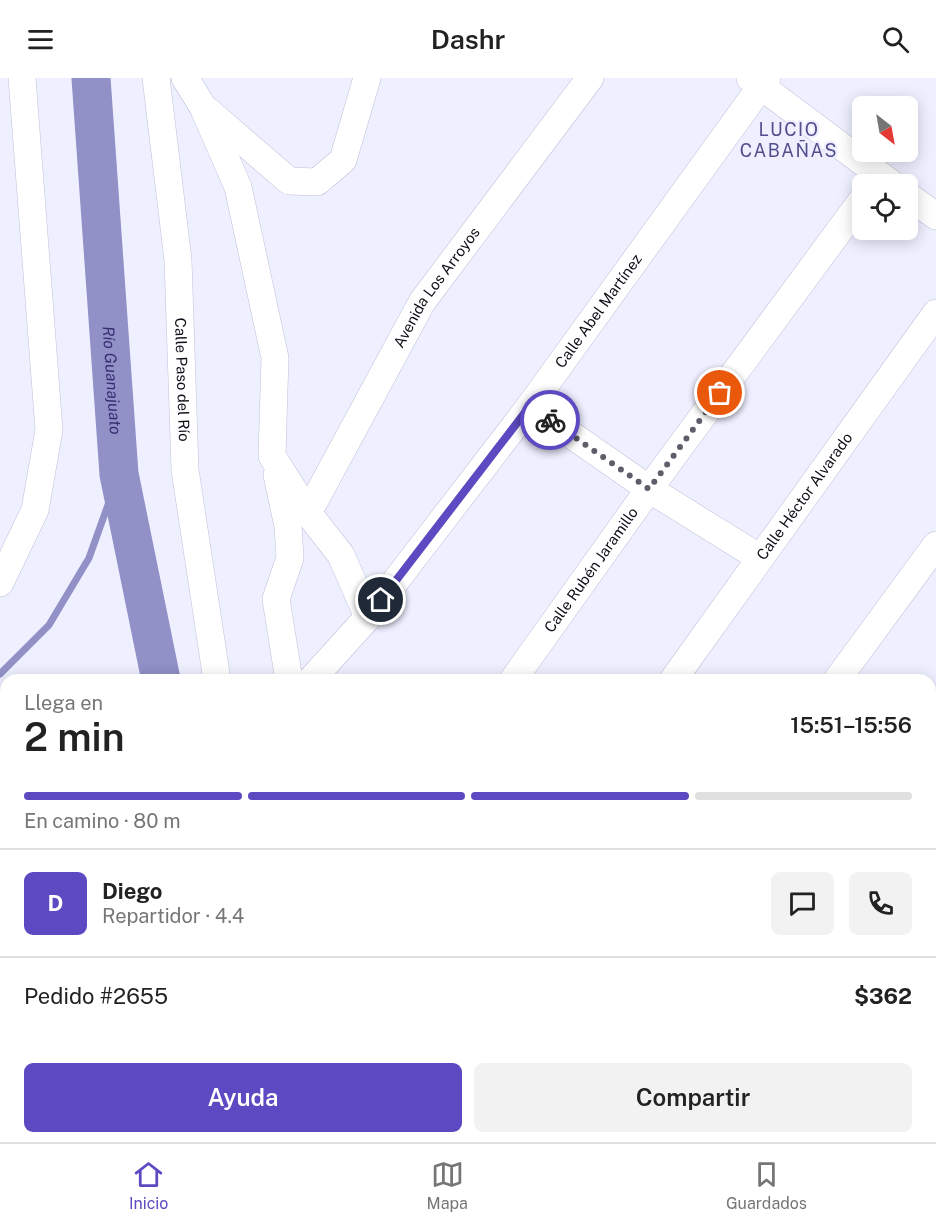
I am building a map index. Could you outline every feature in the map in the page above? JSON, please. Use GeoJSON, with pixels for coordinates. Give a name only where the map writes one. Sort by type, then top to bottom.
{"type":"FeatureCollection","features":[{"type":"Feature","properties":{"kind":"street"},"geometry":{"type":"LineString","coordinates":[[0,584],[36,510],[49,430],[22,78]]}},
{"type":"Feature","properties":{"kind":"street","name":"Calle Paso del Río"},"geometry":{"type":"LineString","coordinates":[[156,78],[178,260],[186,470],[216,674]]}},
{"type":"Feature","properties":{"kind":"street"},"geometry":{"type":"LineString","coordinates":[[185,78],[203,107],[238,187],[275,358],[272,456],[288,526],[290,558],[276,599],[288,674]]}},
{"type":"Feature","properties":{"kind":"street"},"geometry":{"type":"LineString","coordinates":[[203,107],[204,78]]}},
{"type":"Feature","properties":{"kind":"street"},"geometry":{"type":"LineString","coordinates":[[203,107],[289,181],[317,182],[343,160],[367,78]]}},
{"type":"Feature","properties":{"kind":"street","name":"Avenida Los Arroyos"},"geometry":{"type":"LineString","coordinates":[[308,513],[422,302],[591,78]]}},
{"type":"Feature","properties":{"kind":"street"},"geometry":{"type":"LineString","coordinates":[[759,81],[872,174]]}},
{"type":"Feature","properties":{"kind":"street","name":"Calle Abel Martínez"},"geometry":{"type":"LineString","coordinates":[[316,674],[368,617],[530,406],[759,81]]}},
{"type":"Feature","properties":{"kind":"street"},"geometry":{"type":"LineString","coordinates":[[918,203],[936,216]]}},
{"type":"Feature","properties":{"kind":"street","name":"Calle Rubén Jaramillo"},"geometry":{"type":"LineString","coordinates":[[517,674],[649,489],[852,214]]}},
{"type":"Feature","properties":{"kind":"street","name":"Calle Héctor Alvarado"},"geometry":{"type":"LineString","coordinates":[[677,674],[936,313]]}},
{"type":"Feature","properties":{"kind":"street"},"geometry":{"type":"LineString","coordinates":[[530,406],[649,489],[760,558]]}},
{"type":"Feature","properties":{"kind":"street"},"geometry":{"type":"LineString","coordinates":[[272,456],[308,513],[341,555],[368,617]]}},
{"type":"Feature","properties":{"kind":"street"},"geometry":{"type":"LineString","coordinates":[[841,674],[936,545]]}},
{"type":"Feature","properties":{"kind":"waterway","name":"Río Guanajuato"},"geometry":{"type":"LineString","coordinates":[[91,78],[119,474],[160,674]]}},
{"type":"Feature","properties":{"kind":"waterway"},"geometry":{"type":"LineString","coordinates":[[0,674],[49,625],[89,558],[119,474]]}},
{"type":"Feature","properties":{"kind":"way so far"},"geometry":{"type":"LineString","coordinates":[[550,420],[649,489],[720,393]]}},
{"type":"Feature","properties":{"kind":"district","name":"LUCIO CABAÑAS"},"geometry":{"type":"Point","coordinates":[789,140]}},
{"type":"Feature","properties":{"kind":"route"},"geometry":{"type":"LineString","coordinates":[[381,600],[530,406],[550,420]]}}]}
